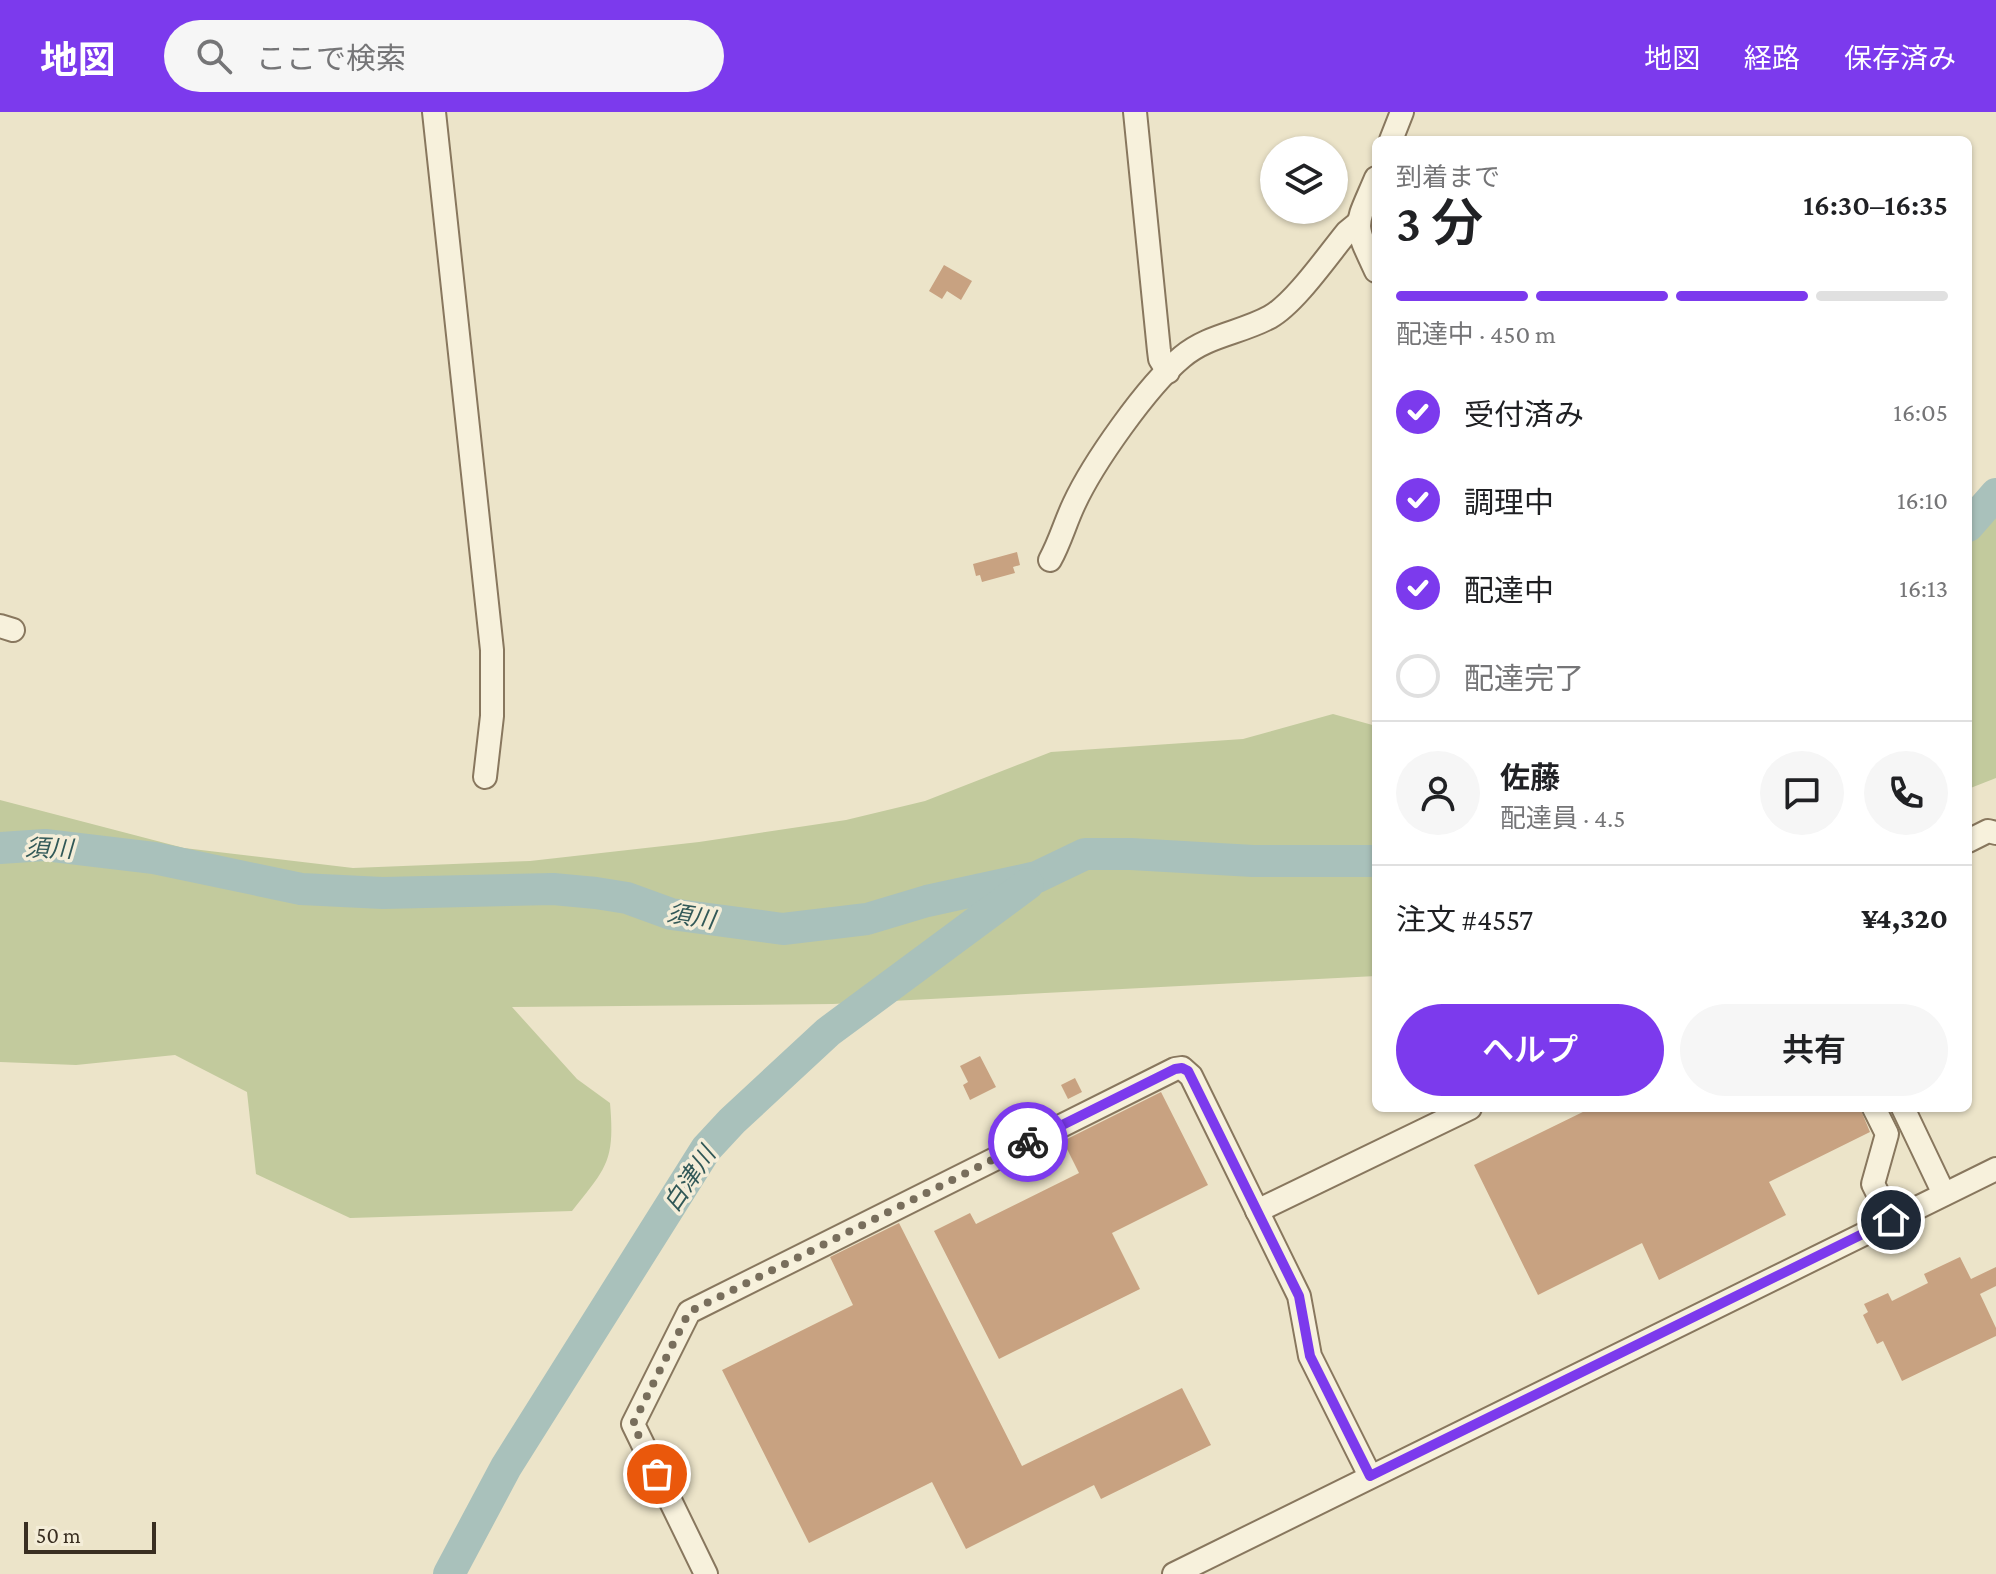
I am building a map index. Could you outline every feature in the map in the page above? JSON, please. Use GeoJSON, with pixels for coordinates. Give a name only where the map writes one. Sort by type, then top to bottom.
{"type":"FeatureCollection","features":[{"type":"Feature","properties":{"kind":"street"},"geometry":{"type":"LineString","coordinates":[[434,112],[494,675],[485,777]]}},
{"type":"Feature","properties":{"kind":"street"},"geometry":{"type":"LineString","coordinates":[[1135,112],[1160,359],[1168,372]]}},
{"type":"Feature","properties":{"kind":"street"},"geometry":{"type":"LineString","coordinates":[[1393,136],[1402,112]]}},
{"type":"Feature","properties":{"kind":"street"},"geometry":{"type":"LineString","coordinates":[[1372,186],[1360,211],[1358,223],[1360,236],[1372,262]]}},
{"type":"Feature","properties":{"kind":"street"},"geometry":{"type":"LineString","coordinates":[[1050,560],[1086,482],[1143,400],[1168,372],[1200,344],[1277,313],[1358,223]]}},
{"type":"Feature","properties":{"kind":"street"},"geometry":{"type":"LineString","coordinates":[[1972,839],[1988,831],[1996,833]]}},
{"type":"Feature","properties":{"kind":"street"},"geometry":{"type":"LineString","coordinates":[[706,1574],[633,1424],[689,1312],[1175,1069],[1182,1068],[1191,1076],[1299,1296],[1310,1356],[1370,1476]]}},
{"type":"Feature","properties":{"kind":"street"},"geometry":{"type":"LineString","coordinates":[[1257,1211],[1462,1112]]}},
{"type":"Feature","properties":{"kind":"street"},"geometry":{"type":"LineString","coordinates":[[1876,1112],[1887,1134],[1873,1184],[1891,1220]]}},
{"type":"Feature","properties":{"kind":"street"},"geometry":{"type":"LineString","coordinates":[[1905,1112],[1944,1194]]}},
{"type":"Feature","properties":{"kind":"street"},"geometry":{"type":"LineString","coordinates":[[1174,1574],[1996,1169]]}},
{"type":"Feature","properties":{"kind":"green space"},"geometry":{"type":"Polygon","coordinates":[[[1996,495],[1996,778],[1972,787],[1972,519],[1996,495]]]}},
{"type":"Feature","properties":{"kind":"green space"},"geometry":{"type":"Polygon","coordinates":[[[1333,714],[1372,725],[1372,976],[833,1004],[512,1007],[577,1079],[610,1103],[611,1138],[606,1162],[572,1211],[350,1218],[256,1174],[247,1092],[175,1055],[76,1065],[0,1062],[0,800],[184,848],[353,868],[530,861],[699,842],[846,820],[925,801],[1051,752],[1243,739],[1333,714]]]}},
{"type":"Feature","properties":{"kind":"building"},"geometry":{"type":"Polygon","coordinates":[[[944,265],[972,281],[961,300],[947,291],[942,299],[929,291],[944,265]]]}},
{"type":"Feature","properties":{"kind":"building"},"geometry":{"type":"Polygon","coordinates":[[[1017,552],[1020,565],[1013,567],[1015,573],[982,582],[980,575],[976,576],[973,564],[1017,552]]]}},
{"type":"Feature","properties":{"kind":"building"},"geometry":{"type":"Polygon","coordinates":[[[980,1056],[996,1087],[970,1100],[963,1085],[968,1082],[960,1066],[980,1056]]]}},
{"type":"Feature","properties":{"kind":"building"},"geometry":{"type":"Polygon","coordinates":[[[1075,1078],[1082,1092],[1068,1099],[1061,1085],[1075,1078]]]}},
{"type":"Feature","properties":{"kind":"building"},"geometry":{"type":"Polygon","coordinates":[[[1161,1092],[1208,1185],[1112,1233],[1140,1289],[999,1359],[934,1231],[970,1213],[976,1224],[1079,1173],[1063,1141],[1161,1092]]]}},
{"type":"Feature","properties":{"kind":"building"},"geometry":{"type":"Polygon","coordinates":[[[1583,1112],[1862,1112],[1870,1132],[1769,1182],[1786,1215],[1659,1280],[1642,1243],[1538,1295],[1474,1165],[1583,1112]]]}},
{"type":"Feature","properties":{"kind":"building"},"geometry":{"type":"Polygon","coordinates":[[[899,1223],[1022,1466],[1182,1388],[1211,1445],[1101,1499],[1094,1485],[966,1549],[932,1482],[809,1543],[722,1370],[853,1305],[830,1257],[899,1223]]]}},
{"type":"Feature","properties":{"kind":"building"},"geometry":{"type":"Polygon","coordinates":[[[1960,1257],[1971,1279],[1996,1267],[1996,1286],[1980,1294],[1996,1328],[1996,1336],[1902,1381],[1883,1341],[1877,1344],[1863,1315],[1868,1312],[1864,1304],[1888,1293],[1892,1301],[1928,1283],[1924,1274],[1960,1257]]]}},
{"type":"Feature","properties":{"kind":"waterway","name":"須川"},"geometry":{"type":"LineString","coordinates":[[1972,521],[1996,494]]}},
{"type":"Feature","properties":{"kind":"waterway","name":"須川"},"geometry":{"type":"LineString","coordinates":[[0,848],[45,845],[154,858],[301,889],[383,893],[553,889],[596,893],[627,898],[671,914],[783,929],[867,919],[927,901],[1037,877],[1085,854],[1253,861],[1372,861]]}},
{"type":"Feature","properties":{"kind":"waterway","name":"白津川"},"geometry":{"type":"LineString","coordinates":[[449,1574],[506,1467],[706,1149],[828,1032],[1028,884]]}},
{"type":"Feature","properties":{"kind":"way so far"},"geometry":{"type":"LineString","coordinates":[[657,1474],[633,1424],[689,1312],[1028,1142]]}},
{"type":"Feature","properties":{"kind":"route"},"geometry":{"type":"LineString","coordinates":[[1028,1142],[1175,1069],[1188,1071],[1299,1296],[1310,1356],[1370,1476],[1891,1220]]}}]}
